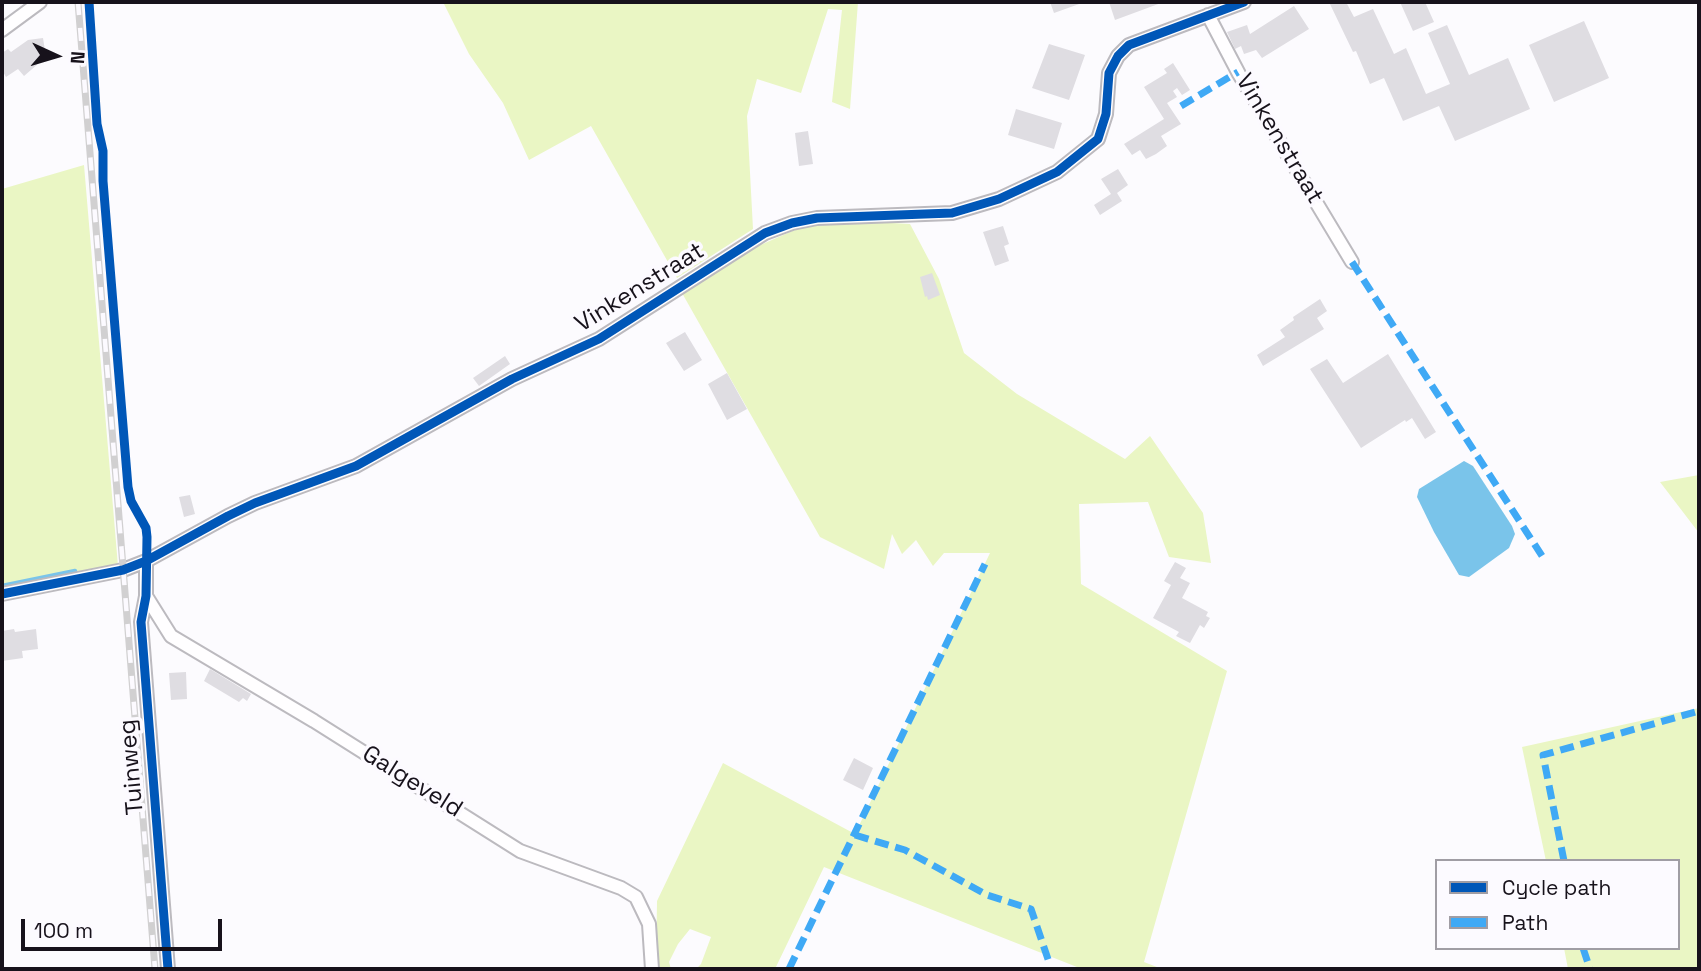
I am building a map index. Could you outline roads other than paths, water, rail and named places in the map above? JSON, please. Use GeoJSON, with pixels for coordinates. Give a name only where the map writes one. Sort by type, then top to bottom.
{"type":"FeatureCollection","features":[{"type":"Feature","properties":{"kind":"street"},"geometry":{"type":"LineString","coordinates":[[2,30],[40,2]]}},
{"type":"Feature","properties":{"kind":"street","name":"Vinkenstraat"},"geometry":{"type":"LineString","coordinates":[[2,594],[123,570],[146,561],[246,508],[356,466],[512,379],[599,339],[765,233],[792,223],[817,218],[952,213],[999,199],[1057,172],[1098,139],[1106,114],[1109,73],[1118,56],[1129,45],[1244,2]]}},
{"type":"Feature","properties":{"kind":"street","name":"Vinkenstraat"},"geometry":{"type":"LineString","coordinates":[[1208,15],[1239,74],[1352,262]]}},
{"type":"Feature","properties":{"kind":"street","name":"Tuinweg"},"geometry":{"type":"LineString","coordinates":[[146,561],[146,596],[141,622],[144,682],[168,969]]}},
{"type":"Feature","properties":{"kind":"street","name":"Galgeveld"},"geometry":{"type":"LineString","coordinates":[[146,596],[171,636],[314,720],[520,852],[621,888],[636,897],[649,924],[652,969]]}},
{"type":"Feature","properties":{"kind":"water"},"geometry":{"type":"Polygon","coordinates":[[[1464,461],[1473,466],[1515,534],[1509,548],[1469,577],[1459,575],[1417,497],[1419,489],[1464,461]]]}},
{"type":"Feature","properties":{"kind":"waterway"},"geometry":{"type":"LineString","coordinates":[[2,586],[75,571]]}},
{"type":"Feature","properties":{"kind":"railway"},"geometry":{"type":"LineString","coordinates":[[78,2],[155,969]]}}]}
